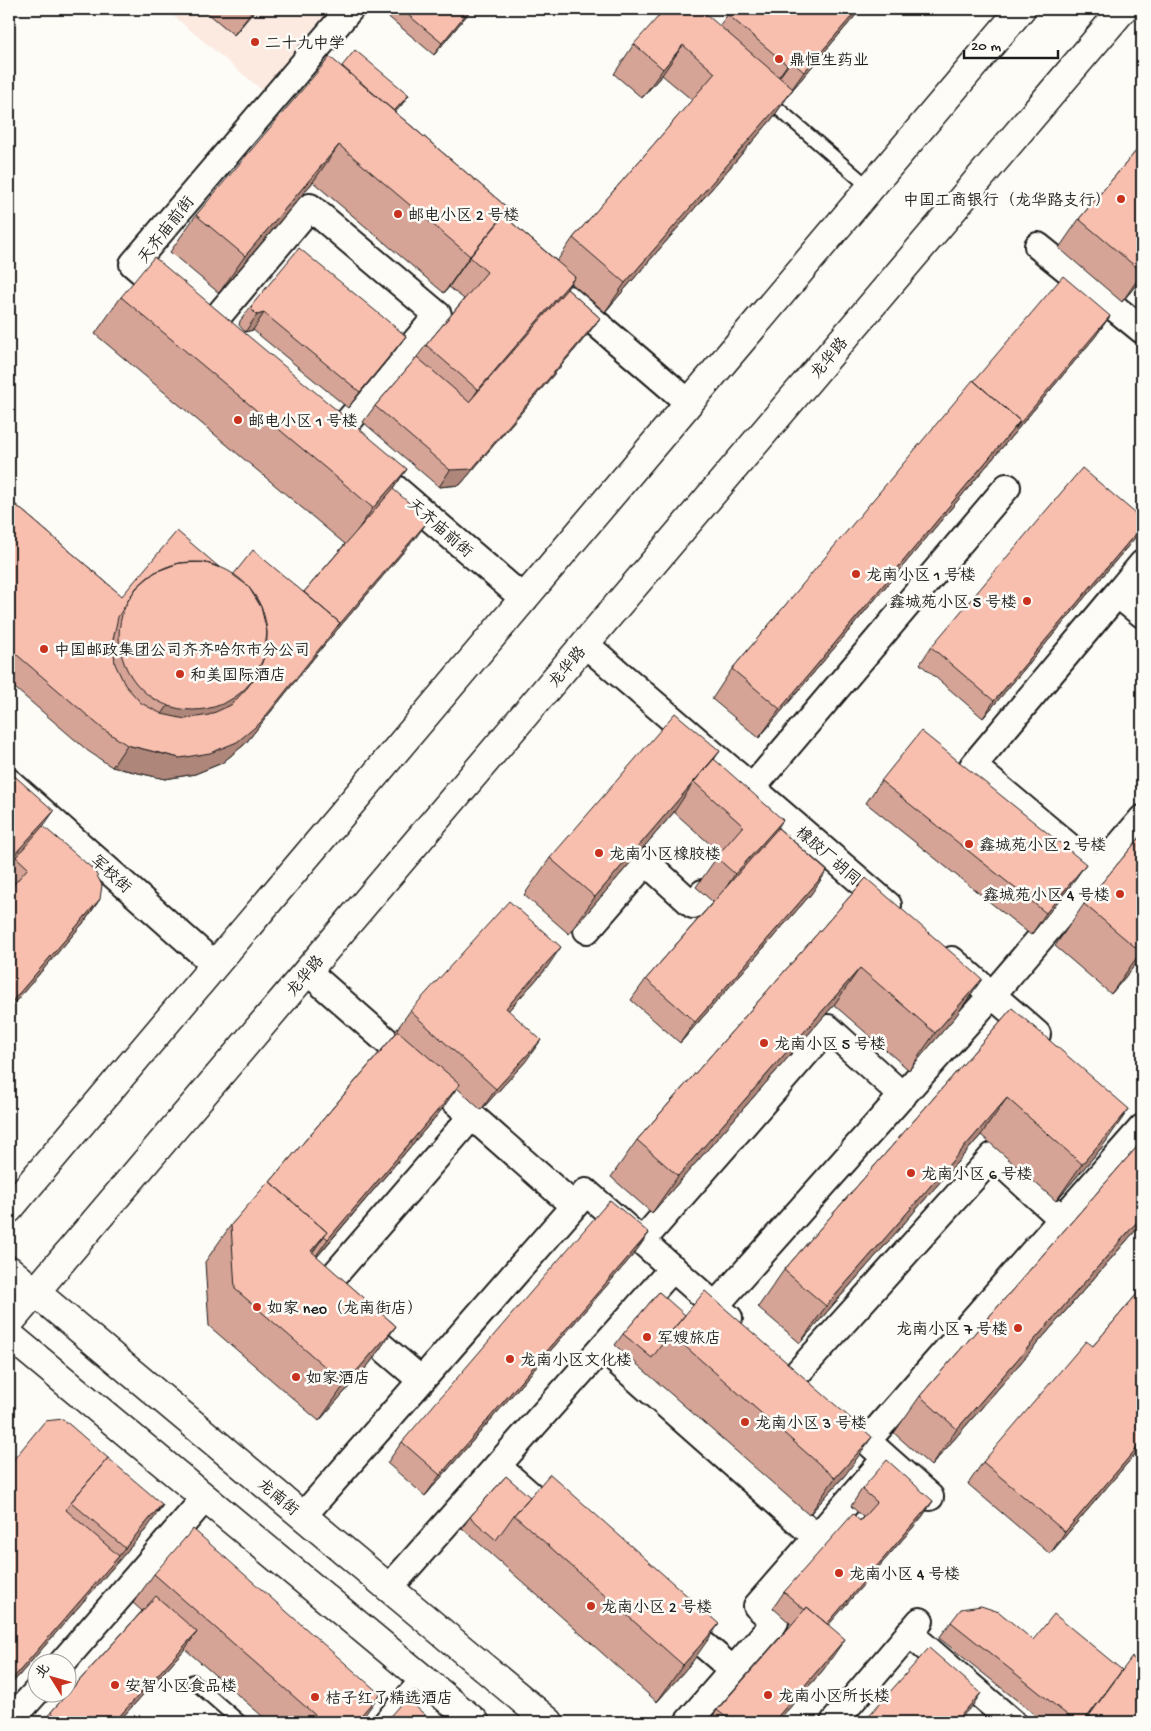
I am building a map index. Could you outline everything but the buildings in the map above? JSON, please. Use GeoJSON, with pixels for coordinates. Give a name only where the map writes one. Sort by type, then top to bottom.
{"type":"FeatureCollection","features":[{"type":"Feature","properties":{"kind":"main road"},"geometry":{"type":"LineString","coordinates":[[9,1209],[1021,9]]}},
{"type":"Feature","properties":{"kind":"main road","name":"龙华路"},"geometry":{"type":"LineString","coordinates":[[9,1323],[1123,9]]}},
{"type":"Feature","properties":{"kind":"main road","name":"龙南街"},"geometry":{"type":"LineString","coordinates":[[9,1270],[550,1722]]}},
{"type":"Feature","properties":{"kind":"main road"},"geometry":{"type":"LineString","coordinates":[[9,1335],[475,1722]]}},
{"type":"Feature","properties":{"kind":"street","name":"天齐庙前街"},"geometry":{"type":"LineString","coordinates":[[350,9],[133,264],[202,323],[310,207],[438,315],[328,431],[524,599]]}},
{"type":"Feature","properties":{"kind":"street"},"geometry":{"type":"LineString","coordinates":[[294,74],[316,92]]}},
{"type":"Feature","properties":{"kind":"street"},"geometry":{"type":"LineString","coordinates":[[1038,246],[1142,330]]}},
{"type":"Feature","properties":{"kind":"street"},"geometry":{"type":"LineString","coordinates":[[547,281],[689,403]]}},
{"type":"Feature","properties":{"kind":"street"},"geometry":{"type":"LineString","coordinates":[[752,788],[1007,487]]}},
{"type":"Feature","properties":{"kind":"street"},"geometry":{"type":"LineString","coordinates":[[1098,871],[973,766],[1142,564]]}},
{"type":"Feature","properties":{"kind":"street"},"geometry":{"type":"LineString","coordinates":[[1118,594],[1142,614]]}},
{"type":"Feature","properties":{"kind":"street","name":"橡胶厂胡同"},"geometry":{"type":"LineString","coordinates":[[585,644],[752,788],[771,817],[904,918]]}},
{"type":"Feature","properties":{"kind":"street","name":"军校街"},"geometry":{"type":"LineString","coordinates":[[9,782],[215,965]]}},
{"type":"Feature","properties":{"kind":"street"},"geometry":{"type":"LineString","coordinates":[[715,1306],[992,995],[1142,819]]}},
{"type":"Feature","properties":{"kind":"street"},"geometry":{"type":"LineString","coordinates":[[587,930],[646,862],[693,905],[703,893]]}},
{"type":"Feature","properties":{"kind":"street"},"geometry":{"type":"LineString","coordinates":[[933,944],[1052,1047]]}},
{"type":"Feature","properties":{"kind":"street"},"geometry":{"type":"LineString","coordinates":[[307,971],[574,1206]]}},
{"type":"Feature","properties":{"kind":"street"},"geometry":{"type":"LineString","coordinates":[[642,1241],[828,1028],[903,1096]]}},
{"type":"Feature","properties":{"kind":"street"},"geometry":{"type":"LineString","coordinates":[[421,1380],[320,1293],[472,1116]]}},
{"type":"Feature","properties":{"kind":"street"},"geometry":{"type":"LineString","coordinates":[[688,1722],[775,1622],[756,1606],[816,1538],[869,1443],[1062,1219],[1137,1121]]}},
{"type":"Feature","properties":{"kind":"street"},"geometry":{"type":"LineString","coordinates":[[794,1377],[993,1156],[1062,1219]]}},
{"type":"Feature","properties":{"kind":"street"},"geometry":{"type":"LineString","coordinates":[[303,1516],[586,1192],[744,1331]]}},
{"type":"Feature","properties":{"kind":"street"},"geometry":{"type":"LineString","coordinates":[[389,1588],[673,1268]]}},
{"type":"Feature","properties":{"kind":"street"},"geometry":{"type":"LineString","coordinates":[[602,1348],[816,1538]]}},
{"type":"Feature","properties":{"kind":"street"},"geometry":{"type":"LineString","coordinates":[[869,1443],[930,1497]]}},
{"type":"Feature","properties":{"kind":"street"},"geometry":{"type":"LineString","coordinates":[[497,1466],[578,1536]]}},
{"type":"Feature","properties":{"kind":"street"},"geometry":{"type":"LineString","coordinates":[[69,1654],[205,1498]]}},
{"type":"Feature","properties":{"kind":"street"},"geometry":{"type":"LineString","coordinates":[[659,1606],[733,1670]]}},
{"type":"Feature","properties":{"kind":"street"},"geometry":{"type":"LineString","coordinates":[[834,1722],[914,1627],[1012,1722]]}},
{"type":"Feature","properties":{"kind":"street"},"geometry":{"type":"LineString","coordinates":[[19,1712],[28,1702]]}},
{"type":"Feature","properties":{"kind":"lane"},"geometry":{"type":"LineString","coordinates":[[753,87],[870,188]]}},
{"type":"Feature","properties":{"kind":"lane"},"geometry":{"type":"LineString","coordinates":[[378,1722],[419,1675]]}},
{"type":"Feature","properties":{"kind":"lane"},"geometry":{"type":"LineString","coordinates":[[193,1681],[240,1722]]}},
{"type":"Feature","properties":{"kind":"shaded area","name":"二十九中学"},"geometry":{"type":"Polygon","coordinates":[[[165,9],[335,9],[264,92],[165,9]]]}},
{"type":"Feature","properties":{"kind":"place","name":"二十九中学"},"geometry":{"type":"Point","coordinates":[255,42]}},
{"type":"Feature","properties":{"kind":"place","name":"鼎恒生药业"},"geometry":{"type":"Point","coordinates":[779,59]}},
{"type":"Feature","properties":{"kind":"place","name":"中国工商银行（龙华路支行）"},"geometry":{"type":"Point","coordinates":[1121,199]}},
{"type":"Feature","properties":{"kind":"place","name":"邮电小区 2 号楼"},"geometry":{"type":"Point","coordinates":[398,214]}},
{"type":"Feature","properties":{"kind":"place","name":"邮电小区 1 号楼"},"geometry":{"type":"Point","coordinates":[238,420]}},
{"type":"Feature","properties":{"kind":"place","name":"龙南小区 1 号楼"},"geometry":{"type":"Point","coordinates":[856,574]}},
{"type":"Feature","properties":{"kind":"place","name":"鑫城苑小区 5 号楼"},"geometry":{"type":"Point","coordinates":[1027,601]}},
{"type":"Feature","properties":{"kind":"place","name":"中国邮政集团公司齐齐哈尔市分公司"},"geometry":{"type":"Point","coordinates":[44,649]}},
{"type":"Feature","properties":{"kind":"place","name":"和美国际酒店"},"geometry":{"type":"Point","coordinates":[180,674]}},
{"type":"Feature","properties":{"kind":"place","name":"鑫城苑小区 2 号楼"},"geometry":{"type":"Point","coordinates":[969,844]}},
{"type":"Feature","properties":{"kind":"place","name":"龙南小区橡胶楼"},"geometry":{"type":"Point","coordinates":[599,853]}},
{"type":"Feature","properties":{"kind":"place","name":"鑫城苑小区 4 号楼"},"geometry":{"type":"Point","coordinates":[1120,894]}},
{"type":"Feature","properties":{"kind":"place","name":"龙南小区 5 号楼"},"geometry":{"type":"Point","coordinates":[764,1043]}},
{"type":"Feature","properties":{"kind":"place","name":"龙南小区 6 号楼"},"geometry":{"type":"Point","coordinates":[911,1173]}},
{"type":"Feature","properties":{"kind":"place","name":"如家 neo（龙南街店）"},"geometry":{"type":"Point","coordinates":[257,1307]}},
{"type":"Feature","properties":{"kind":"place","name":"龙南小区 7 号楼"},"geometry":{"type":"Point","coordinates":[1018,1328]}},
{"type":"Feature","properties":{"kind":"place","name":"军嫂旅店"},"geometry":{"type":"Point","coordinates":[647,1337]}},
{"type":"Feature","properties":{"kind":"place","name":"龙南小区文化楼"},"geometry":{"type":"Point","coordinates":[510,1359]}},
{"type":"Feature","properties":{"kind":"place","name":"如家酒店"},"geometry":{"type":"Point","coordinates":[296,1377]}},
{"type":"Feature","properties":{"kind":"place","name":"龙南小区 3 号楼"},"geometry":{"type":"Point","coordinates":[745,1422]}},
{"type":"Feature","properties":{"kind":"place","name":"龙南小区 4 号楼"},"geometry":{"type":"Point","coordinates":[839,1573]}},
{"type":"Feature","properties":{"kind":"place","name":"龙南小区 2 号楼"},"geometry":{"type":"Point","coordinates":[591,1606]}},
{"type":"Feature","properties":{"kind":"place","name":"安智小区食品楼"},"geometry":{"type":"Point","coordinates":[115,1685]}},
{"type":"Feature","properties":{"kind":"place","name":"龙南小区所长楼"},"geometry":{"type":"Point","coordinates":[768,1695]}},
{"type":"Feature","properties":{"kind":"place","name":"桔子红了精选酒店"},"geometry":{"type":"Point","coordinates":[315,1697]}}]}
